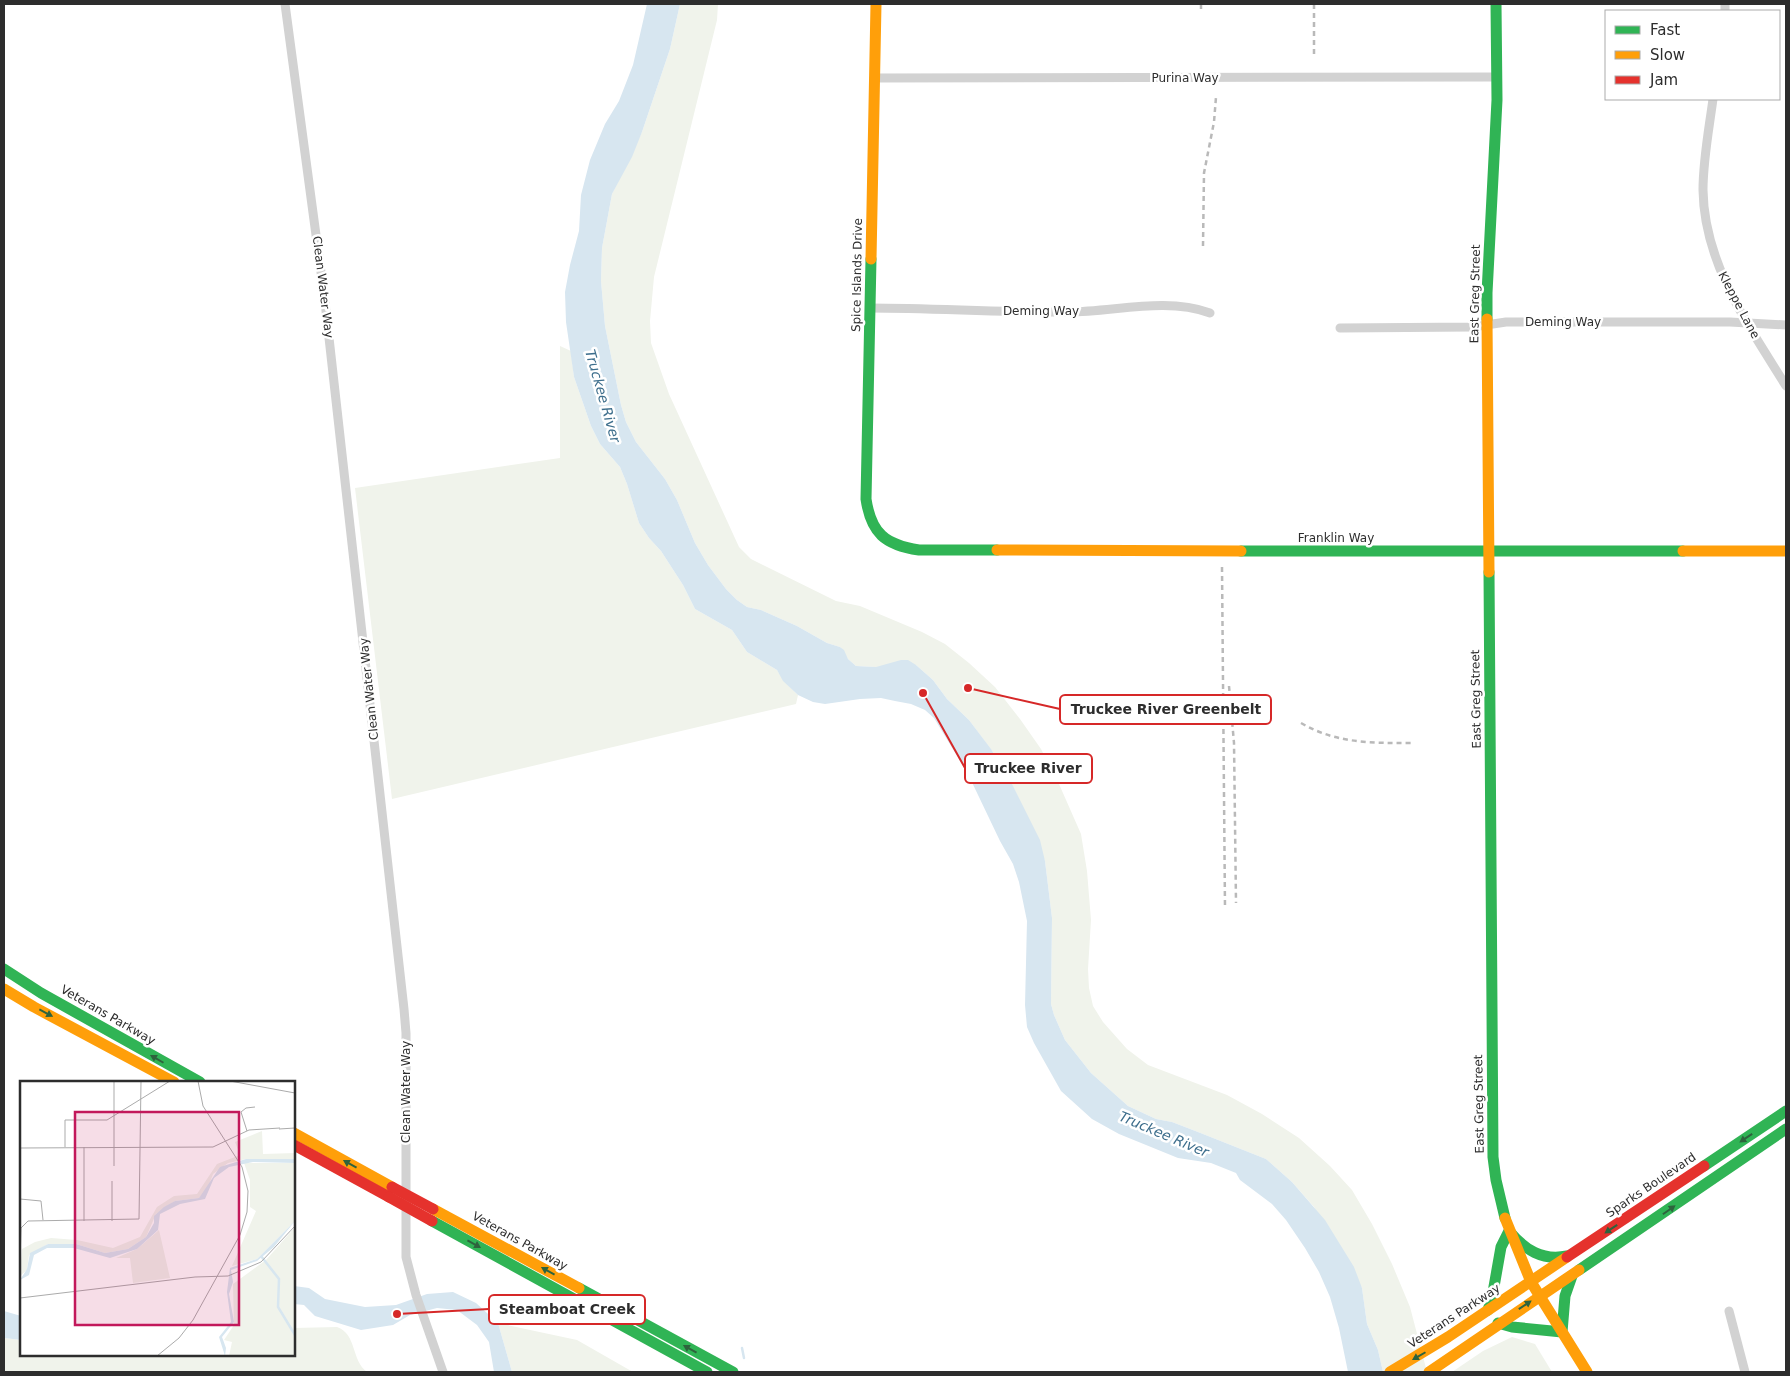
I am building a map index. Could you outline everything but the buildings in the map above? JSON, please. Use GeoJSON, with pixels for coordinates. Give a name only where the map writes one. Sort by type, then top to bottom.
{"type":"FeatureCollection","features":[{"type":"Feature","properties":{"kind":"main road","name":"Spice Islands Drive"},"geometry":{"type":"LineString","coordinates":[[876,4],[867,509],[875,528],[887,541]]}},
{"type":"Feature","properties":{"kind":"main road","name":"East Greg Street"},"geometry":{"type":"LineString","coordinates":[[1496,4],[1496,120],[1488,263],[1492,1139],[1496,1180],[1509,1231],[1531,1282],[1541,1295],[1587,1372]]}},
{"type":"Feature","properties":{"kind":"main road","name":"Franklin Way"},"geometry":{"type":"LineString","coordinates":[[887,541],[897,547],[919,550],[1786,551]]}},
{"type":"Feature","properties":{"kind":"main road","name":"Veterans Parkway"},"geometry":{"type":"LineString","coordinates":[[4,969],[41,993],[198,1081]]}},
{"type":"Feature","properties":{"kind":"main road"},"geometry":{"type":"LineString","coordinates":[[4,989],[172,1081]]}},
{"type":"Feature","properties":{"kind":"main road","name":"Sparks Boulevard"},"geometry":{"type":"LineString","coordinates":[[1531,1282],[1786,1111]]}},
{"type":"Feature","properties":{"kind":"main road"},"geometry":{"type":"LineString","coordinates":[[1429,1372],[1498,1323],[1572,1276],[1786,1129]]}},
{"type":"Feature","properties":{"kind":"main road","name":"Veterans Parkway"},"geometry":{"type":"LineString","coordinates":[[295,1134],[391,1192],[707,1372]]}},
{"type":"Feature","properties":{"kind":"main road","name":"Veterans Parkway"},"geometry":{"type":"LineString","coordinates":[[295,1145],[391,1192]]}},
{"type":"Feature","properties":{"kind":"main road","name":"Veterans Parkway"},"geometry":{"type":"LineString","coordinates":[[432,1215],[733,1372]]}},
{"type":"Feature","properties":{"kind":"main road"},"geometry":{"type":"LineString","coordinates":[[1488,1310],[1501,1247],[1509,1231],[1520,1245],[1531,1253],[1560,1258],[1571,1255]]}},
{"type":"Feature","properties":{"kind":"main road"},"geometry":{"type":"LineString","coordinates":[[1498,1323],[1512,1327],[1562,1332],[1568,1282],[1572,1276]]}},
{"type":"Feature","properties":{"kind":"main road","name":"Veterans Parkway"},"geometry":{"type":"LineString","coordinates":[[1390,1372],[1448,1337],[1531,1282]]}},
{"type":"Feature","properties":{"kind":"street","name":"Clean Water Way"},"geometry":{"type":"LineString","coordinates":[[285,4],[325,302],[404,1009],[406,1064],[406,1250],[409,1272],[443,1372]]}},
{"type":"Feature","properties":{"kind":"street","name":"Purina Way"},"geometry":{"type":"LineString","coordinates":[[874,78],[1496,77]]}},
{"type":"Feature","properties":{"kind":"street","name":"Kleppe Lane"},"geometry":{"type":"LineString","coordinates":[[1713,100],[1704,171],[1705,211],[1714,252],[1728,289],[1786,386]]}},
{"type":"Feature","properties":{"kind":"street","name":"Deming Way"},"geometry":{"type":"LineString","coordinates":[[870,308],[1070,312],[1170,307],[1195,308],[1210,313]]}},
{"type":"Feature","properties":{"kind":"street","name":"Deming Way"},"geometry":{"type":"LineString","coordinates":[[1340,328],[1473,327],[1506,322],[1730,322],[1786,325]]}},
{"type":"Feature","properties":{"kind":"street"},"geometry":{"type":"LineString","coordinates":[[1729,1311],[1745,1372]]}},
{"type":"Feature","properties":{"kind":"shaded area"},"geometry":{"type":"Polygon","coordinates":[[[680,4],[718,4],[717,20],[654,277],[650,321],[651,343],[669,394],[739,547],[751,559],[836,601],[860,606],[922,632],[945,644],[995,687],[1041,749],[1081,834],[1087,871],[1091,920],[1088,969],[1089,988],[1093,1006],[1103,1022],[1127,1049],[1148,1065],[1227,1095],[1262,1114],[1299,1138],[1330,1166],[1352,1190],[1392,1264],[1410,1307],[1427,1372],[1383,1372],[1378,1350],[1367,1324],[1362,1288],[1314,1207],[1292,1182],[1266,1159],[1172,1122],[1156,1119],[1128,1106],[1091,1073],[1065,1040],[1051,1004],[1052,918],[1045,861],[1018,797],[1001,763],[969,720],[947,699],[933,680],[916,665],[856,666],[848,659],[840,647],[827,643],[797,626],[761,610],[747,607],[737,600],[708,565],[695,543],[677,500],[665,479],[636,442],[626,422],[621,405],[605,326],[601,281],[602,248],[612,194],[642,132],[670,49],[680,4]]]}},
{"type":"Feature","properties":{"kind":"shaded area"},"geometry":{"type":"Polygon","coordinates":[[[560,346],[571,351],[574,377],[591,426],[600,444],[620,467],[639,523],[661,551],[683,585],[695,609],[732,630],[747,652],[777,670],[784,681],[798,695],[796,704],[392,799],[355,488],[560,458],[560,346]]]}},
{"type":"Feature","properties":{"kind":"shaded area"},"geometry":{"type":"Polygon","coordinates":[[[498,1323],[577,1340],[633,1372],[512,1372],[498,1323]]]}},
{"type":"Feature","properties":{"kind":"shaded area"},"geometry":{"type":"Polygon","coordinates":[[[337,1327],[343,1330],[351,1341],[358,1361],[367,1372],[4,1372],[4,1338],[20,1340],[20,1356],[295,1356],[295,1328],[337,1327]]]}},
{"type":"Feature","properties":{"kind":"shaded area"},"geometry":{"type":"Polygon","coordinates":[[[1512,1337],[1535,1344],[1552,1372],[1452,1372],[1483,1351],[1512,1337]]]}},
{"type":"Feature","properties":{"kind":"water"},"geometry":{"type":"Polygon","coordinates":[[[647,4],[680,4],[670,49],[642,132],[632,157],[612,194],[602,248],[601,281],[605,326],[621,405],[626,422],[636,442],[665,479],[677,500],[695,543],[708,565],[737,600],[747,607],[761,610],[797,626],[827,643],[840,647],[844,650],[848,659],[856,666],[876,667],[908,660],[933,680],[947,699],[969,720],[991,749],[1010,780],[1040,840],[1045,861],[1052,918],[1051,1004],[1065,1040],[1091,1073],[1128,1106],[1156,1119],[1172,1122],[1266,1159],[1292,1182],[1325,1220],[1354,1267],[1362,1288],[1367,1324],[1378,1350],[1383,1372],[1348,1372],[1339,1328],[1330,1297],[1319,1272],[1286,1220],[1272,1204],[1240,1180],[1236,1173],[1211,1163],[1178,1158],[1119,1134],[1092,1119],[1061,1091],[1027,1027],[1025,1005],[1027,921],[1019,882],[1013,864],[968,774],[934,718],[925,710],[911,704],[881,698],[825,704],[813,702],[798,695],[783,681],[777,670],[747,652],[732,630],[695,609],[683,585],[661,551],[639,523],[620,467],[600,444],[591,426],[574,377],[566,322],[565,292],[579,231],[581,195],[590,160],[605,124],[619,101],[633,65],[647,4]]]}},
{"type":"Feature","properties":{"kind":"water"},"geometry":{"type":"Polygon","coordinates":[[[295,1286],[309,1288],[325,1299],[365,1307],[396,1305],[427,1294],[453,1292],[476,1303],[498,1323],[512,1372],[494,1372],[489,1342],[477,1325],[457,1310],[437,1308],[410,1315],[393,1325],[361,1330],[315,1316],[304,1305],[295,1304],[295,1286]]]}},
{"type":"Feature","properties":{"kind":"water"},"geometry":{"type":"Polygon","coordinates":[[[4,1311],[20,1316],[20,1340],[4,1338],[4,1311]]]}},
{"type":"Feature","properties":{"kind":"waterway"},"geometry":{"type":"LineString","coordinates":[[742,1348],[744,1358]]}},
{"type":"Feature","properties":{"kind":"railway"},"geometry":{"type":"LineString","coordinates":[[1201,4],[1201,12]]}},
{"type":"Feature","properties":{"kind":"railway"},"geometry":{"type":"LineString","coordinates":[[1314,4],[1314,56]]}},
{"type":"Feature","properties":{"kind":"railway"},"geometry":{"type":"LineString","coordinates":[[1203,246],[1204,173],[1214,122],[1216,97]]}},
{"type":"Feature","properties":{"kind":"railway"},"geometry":{"type":"LineString","coordinates":[[1222,567],[1225,908]]}},
{"type":"Feature","properties":{"kind":"railway"},"geometry":{"type":"LineString","coordinates":[[1229,686],[1234,743],[1236,903]]}},
{"type":"Feature","properties":{"kind":"railway"},"geometry":{"type":"LineString","coordinates":[[1301,723],[1342,739],[1413,743]]}},
{"type":"Feature","properties":{"kind":"traffic: fast"},"geometry":{"type":"LineString","coordinates":[[1487,319],[1497,100],[1496,4]]}},
{"type":"Feature","properties":{"kind":"traffic: fast"},"geometry":{"type":"LineString","coordinates":[[871,259],[866,499],[872,521],[876,529],[889,541],[907,548],[919,550],[997,550]]}},
{"type":"Feature","properties":{"kind":"traffic: fast"},"geometry":{"type":"LineString","coordinates":[[1241,551],[1683,551]]}},
{"type":"Feature","properties":{"kind":"traffic: fast"},"geometry":{"type":"LineString","coordinates":[[1489,572],[1493,1157],[1505,1218]]}},
{"type":"Feature","properties":{"kind":"traffic: fast"},"geometry":{"type":"LineString","coordinates":[[4,969],[41,993],[198,1081]]}},
{"type":"Feature","properties":{"kind":"traffic: fast"},"geometry":{"type":"LineString","coordinates":[[1704,1166],[1786,1111]]}},
{"type":"Feature","properties":{"kind":"traffic: fast"},"geometry":{"type":"LineString","coordinates":[[1579,1270],[1786,1129]]}},
{"type":"Feature","properties":{"kind":"traffic: fast"},"geometry":{"type":"LineString","coordinates":[[432,1221],[707,1372]]}},
{"type":"Feature","properties":{"kind":"traffic: fast"},"geometry":{"type":"LineString","coordinates":[[1488,1310],[1501,1247],[1509,1231],[1528,1249],[1550,1257],[1567,1256]]}},
{"type":"Feature","properties":{"kind":"traffic: fast"},"geometry":{"type":"LineString","coordinates":[[1498,1323],[1512,1327],[1562,1332],[1565,1296],[1572,1276]]}},
{"type":"Feature","properties":{"kind":"traffic: fast"},"geometry":{"type":"LineString","coordinates":[[579,1288],[733,1372]]}},
{"type":"Feature","properties":{"kind":"traffic: slow"},"geometry":{"type":"LineString","coordinates":[[871,259],[876,4]]}},
{"type":"Feature","properties":{"kind":"traffic: slow"},"geometry":{"type":"LineString","coordinates":[[1487,319],[1489,572]]}},
{"type":"Feature","properties":{"kind":"traffic: slow"},"geometry":{"type":"LineString","coordinates":[[997,550],[1241,551]]}},
{"type":"Feature","properties":{"kind":"traffic: slow"},"geometry":{"type":"LineString","coordinates":[[1683,551],[1786,551]]}},
{"type":"Feature","properties":{"kind":"traffic: slow"},"geometry":{"type":"LineString","coordinates":[[4,989],[172,1081]]}},
{"type":"Feature","properties":{"kind":"traffic: slow"},"geometry":{"type":"LineString","coordinates":[[295,1134],[392,1187]]}},
{"type":"Feature","properties":{"kind":"traffic: slow"},"geometry":{"type":"LineString","coordinates":[[433,1209],[579,1288]]}},
{"type":"Feature","properties":{"kind":"traffic: slow"},"geometry":{"type":"LineString","coordinates":[[1505,1218],[1531,1282],[1587,1372]]}},
{"type":"Feature","properties":{"kind":"traffic: slow"},"geometry":{"type":"LineString","coordinates":[[1390,1372],[1448,1337],[1567,1257]]}},
{"type":"Feature","properties":{"kind":"traffic: slow"},"geometry":{"type":"LineString","coordinates":[[1429,1372],[1579,1270]]}},
{"type":"Feature","properties":{"kind":"traffic: jam"},"geometry":{"type":"LineString","coordinates":[[295,1146],[389,1197]]}},
{"type":"Feature","properties":{"kind":"traffic: jam"},"geometry":{"type":"LineString","coordinates":[[1567,1257],[1704,1166]]}},
{"type":"Feature","properties":{"kind":"traffic: jam"},"geometry":{"type":"LineString","coordinates":[[392,1187],[433,1209]]}},
{"type":"Feature","properties":{"kind":"traffic: jam"},"geometry":{"type":"LineString","coordinates":[[389,1197],[432,1221]]}},
{"type":"Feature","properties":{"kind":"place","name":"Truckee River Greenbelt"},"geometry":{"type":"Point","coordinates":[968,688]}},
{"type":"Feature","properties":{"kind":"place","name":"Truckee River"},"geometry":{"type":"Point","coordinates":[923,693]}},
{"type":"Feature","properties":{"kind":"place","name":"Steamboat Creek"},"geometry":{"type":"Point","coordinates":[397,1314]}}]}
